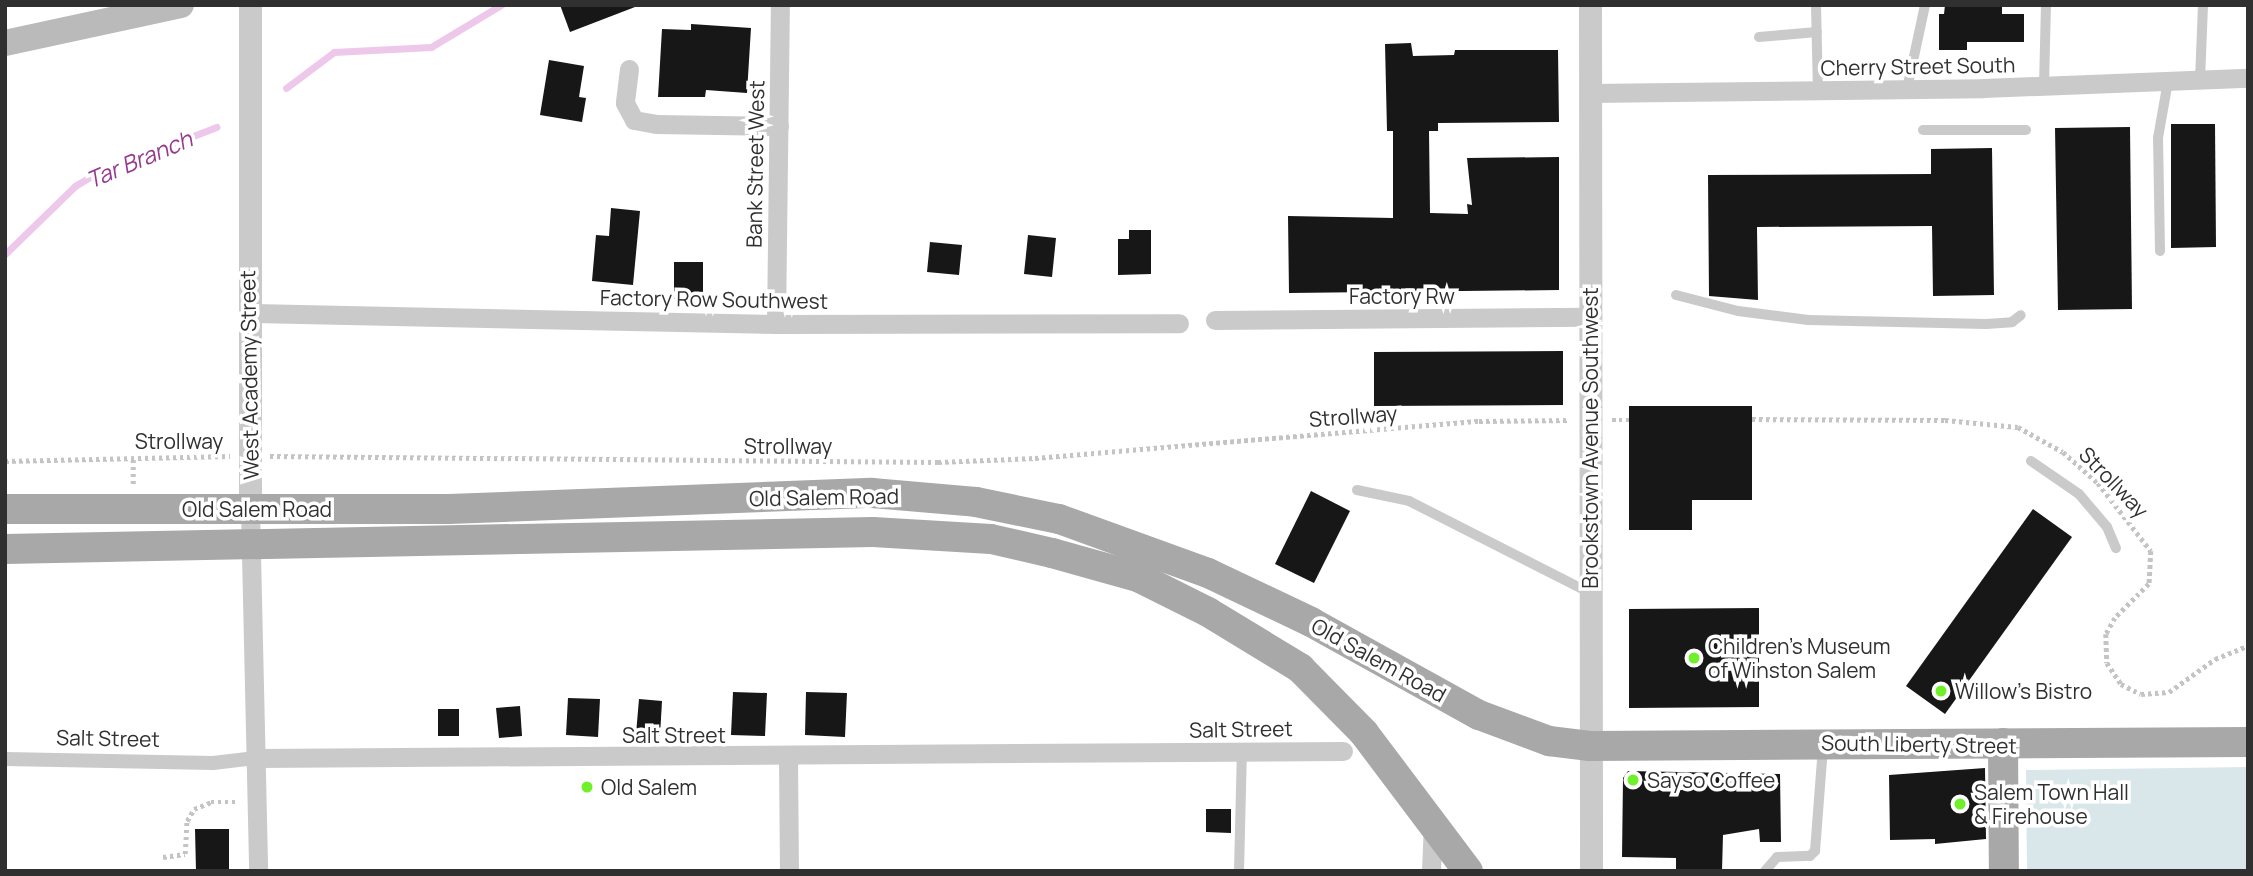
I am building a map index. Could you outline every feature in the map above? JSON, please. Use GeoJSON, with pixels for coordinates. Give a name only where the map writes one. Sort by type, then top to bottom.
{"type":"FeatureCollection","features":[{"type":"Feature","properties":{"kind":"main road"},"geometry":{"type":"LineString","coordinates":[[5,43],[181,5]]}},
{"type":"Feature","properties":{"kind":"main road","name":"Old Salem Road"},"geometry":{"type":"LineString","coordinates":[[5,509],[449,509],[872,493],[976,502],[1059,519],[1167,556],[1311,622],[1425,688],[1511,730],[1590,746]]}},
{"type":"Feature","properties":{"kind":"main road","name":"Old Salem Road"},"geometry":{"type":"LineString","coordinates":[[5,549],[251,547],[873,532],[991,540],[1052,552],[1138,577],[1208,612],[1300,668],[1364,733],[1468,871]]}},
{"type":"Feature","properties":{"kind":"main road","name":"South Liberty Street"},"geometry":{"type":"LineString","coordinates":[[1590,746],[1823,756],[2003,743],[2248,742]]}},
{"type":"Feature","properties":{"kind":"main road"},"geometry":{"type":"LineString","coordinates":[[2003,743],[2004,871]]}},
{"type":"Feature","properties":{"kind":"street","name":"West Academy Street"},"geometry":{"type":"LineString","coordinates":[[250,5],[250,510],[258,871]]}},
{"type":"Feature","properties":{"kind":"street","name":"Bank Street West"},"geometry":{"type":"LineString","coordinates":[[776,324],[780,5]]}},
{"type":"Feature","properties":{"kind":"street","name":"Brookstown Avenue Southwest"},"geometry":{"type":"LineString","coordinates":[[1590,5],[1591,871]]}},
{"type":"Feature","properties":{"kind":"street"},"geometry":{"type":"LineString","coordinates":[[629,69],[625,103],[634,120],[656,124],[779,126]]}},
{"type":"Feature","properties":{"kind":"street","name":"Cherry Street South"},"geometry":{"type":"LineString","coordinates":[[1590,93],[2044,86],[2248,78]]}},
{"type":"Feature","properties":{"kind":"street","name":"Factory Row Southwest"},"geometry":{"type":"LineString","coordinates":[[249,313],[776,324],[1179,323]]}},
{"type":"Feature","properties":{"kind":"street","name":"Factory Rw"},"geometry":{"type":"LineString","coordinates":[[1215,320],[1590,317]]}},
{"type":"Feature","properties":{"kind":"street","name":"Salt Street"},"geometry":{"type":"LineString","coordinates":[[5,760],[213,763],[256,758],[788,758],[1343,751]]}},
{"type":"Feature","properties":{"kind":"street"},"geometry":{"type":"LineString","coordinates":[[788,758],[789,871]]}},
{"type":"Feature","properties":{"kind":"street"},"geometry":{"type":"LineString","coordinates":[[1431,871],[1433,823]]}},
{"type":"Feature","properties":{"kind":"lane"},"geometry":{"type":"LineString","coordinates":[[1816,5],[1818,90]]}},
{"type":"Feature","properties":{"kind":"lane"},"geometry":{"type":"LineString","coordinates":[[1907,89],[1925,5]]}},
{"type":"Feature","properties":{"kind":"lane"},"geometry":{"type":"LineString","coordinates":[[2044,86],[2046,5]]}},
{"type":"Feature","properties":{"kind":"lane"},"geometry":{"type":"LineString","coordinates":[[2200,80],[2203,5]]}},
{"type":"Feature","properties":{"kind":"lane"},"geometry":{"type":"LineString","coordinates":[[1759,37],[1817,32]]}},
{"type":"Feature","properties":{"kind":"lane"},"geometry":{"type":"LineString","coordinates":[[2160,250],[2158,138],[2168,81]]}},
{"type":"Feature","properties":{"kind":"lane"},"geometry":{"type":"LineString","coordinates":[[1923,130],[2026,130]]}},
{"type":"Feature","properties":{"kind":"lane"},"geometry":{"type":"LineString","coordinates":[[1676,295],[1738,311],[1808,320],[1986,324],[2012,322],[2021,315]]}},
{"type":"Feature","properties":{"kind":"lane"},"geometry":{"type":"LineString","coordinates":[[2031,461],[2079,495],[2107,527],[2116,548]]}},
{"type":"Feature","properties":{"kind":"lane"},"geometry":{"type":"LineString","coordinates":[[1357,491],[1409,500],[1590,593]]}},
{"type":"Feature","properties":{"kind":"lane"},"geometry":{"type":"LineString","coordinates":[[1239,871],[1241,752]]}},
{"type":"Feature","properties":{"kind":"lane"},"geometry":{"type":"LineString","coordinates":[[1765,871],[1777,857],[1810,856],[1815,851],[1816,793],[1823,756]]}},
{"type":"Feature","properties":{"kind":"path","name":"Strollway"},"geometry":{"type":"LineString","coordinates":[[1752,419],[1945,420],[2018,427],[2045,439],[2089,475],[2128,517],[2151,551],[2149,584],[2115,618],[2106,634],[2107,663],[2121,684],[2141,694],[2169,692],[2215,659],[2248,646]]}},
{"type":"Feature","properties":{"kind":"path"},"geometry":{"type":"LineString","coordinates":[[1612,420],[1629,420]]}},
{"type":"Feature","properties":{"kind":"path","name":"Strollway"},"geometry":{"type":"LineString","coordinates":[[5,461],[250,456],[938,462],[1035,458],[1479,421],[1569,421]]}},
{"type":"Feature","properties":{"kind":"path"},"geometry":{"type":"LineString","coordinates":[[133,457],[133,484]]}},
{"type":"Feature","properties":{"kind":"path"},"geometry":{"type":"LineString","coordinates":[[163,857],[185,854],[187,821],[194,808],[211,802],[257,802]]}},
{"type":"Feature","properties":{"kind":"shaded area"},"geometry":{"type":"Polygon","coordinates":[[[2248,767],[2248,871],[2027,871],[2026,770],[2248,767]]]}},
{"type":"Feature","properties":{"kind":"building"},"geometry":{"type":"Polygon","coordinates":[[[560,5],[635,5],[635,7],[570,32],[560,5]]]}},
{"type":"Feature","properties":{"kind":"building"},"geometry":{"type":"Polygon","coordinates":[[[1945,5],[2002,5],[2002,14],[2024,14],[2024,42],[1967,42],[1967,50],[1939,50],[1939,14],[1944,14],[1945,5]]]}},
{"type":"Feature","properties":{"kind":"building"},"geometry":{"type":"Polygon","coordinates":[[[691,24],[751,28],[747,93],[706,90],[705,97],[658,97],[662,29],[691,30],[691,24]]]}},
{"type":"Feature","properties":{"kind":"building"},"geometry":{"type":"Polygon","coordinates":[[[1411,43],[1413,56],[1454,55],[1455,50],[1558,50],[1559,122],[1438,123],[1438,131],[1429,131],[1430,213],[1468,214],[1467,204],[1472,205],[1467,158],[1559,157],[1559,290],[1289,293],[1288,216],[1393,218],[1393,131],[1387,131],[1385,44],[1411,43]]]}},
{"type":"Feature","properties":{"kind":"building"},"geometry":{"type":"Polygon","coordinates":[[[549,60],[584,66],[579,97],[586,98],[582,122],[540,115],[549,60]]]}},
{"type":"Feature","properties":{"kind":"building"},"geometry":{"type":"Polygon","coordinates":[[[2171,124],[2215,124],[2216,247],[2171,248],[2171,124]]]}},
{"type":"Feature","properties":{"kind":"building"},"geometry":{"type":"Polygon","coordinates":[[[2130,127],[2132,309],[2058,310],[2055,128],[2130,127]]]}},
{"type":"Feature","properties":{"kind":"building"},"geometry":{"type":"Polygon","coordinates":[[[1992,148],[1994,295],[1933,296],[1932,226],[1757,227],[1758,300],[1709,296],[1708,175],[1931,174],[1931,149],[1992,148]]]}},
{"type":"Feature","properties":{"kind":"building"},"geometry":{"type":"Polygon","coordinates":[[[611,208],[640,211],[633,285],[592,281],[596,235],[609,236],[611,208]]]}},
{"type":"Feature","properties":{"kind":"building"},"geometry":{"type":"Polygon","coordinates":[[[1129,230],[1151,230],[1151,274],[1118,275],[1118,239],[1129,239],[1129,230]]]}},
{"type":"Feature","properties":{"kind":"building"},"geometry":{"type":"Polygon","coordinates":[[[1028,235],[1056,238],[1052,277],[1024,274],[1028,235]]]}},
{"type":"Feature","properties":{"kind":"building"},"geometry":{"type":"Polygon","coordinates":[[[930,242],[962,245],[959,275],[927,272],[930,242]]]}},
{"type":"Feature","properties":{"kind":"building"},"geometry":{"type":"Polygon","coordinates":[[[674,262],[703,262],[703,299],[674,299],[674,262]]]}},
{"type":"Feature","properties":{"kind":"building"},"geometry":{"type":"Polygon","coordinates":[[[1563,351],[1563,405],[1374,406],[1374,352],[1563,351]]]}},
{"type":"Feature","properties":{"kind":"building"},"geometry":{"type":"Polygon","coordinates":[[[1629,406],[1752,406],[1752,500],[1692,500],[1692,530],[1629,530],[1629,406]]]}},
{"type":"Feature","properties":{"kind":"building"},"geometry":{"type":"Polygon","coordinates":[[[1311,491],[1350,511],[1314,583],[1275,564],[1311,491]]]}},
{"type":"Feature","properties":{"kind":"building"},"geometry":{"type":"Polygon","coordinates":[[[2033,509],[2072,537],[1945,714],[1906,686],[2033,509]]]}},
{"type":"Feature","properties":{"kind":"building","name":"Children's Museum of Winston Salem"},"geometry":{"type":"Polygon","coordinates":[[[1759,608],[1759,707],[1629,708],[1629,609],[1759,608]]]}},
{"type":"Feature","properties":{"kind":"building"},"geometry":{"type":"Polygon","coordinates":[[[733,692],[767,693],[765,736],[731,735],[733,692]]]}},
{"type":"Feature","properties":{"kind":"building"},"geometry":{"type":"Polygon","coordinates":[[[806,692],[847,693],[845,737],[805,735],[806,692]]]}},
{"type":"Feature","properties":{"kind":"building"},"geometry":{"type":"Polygon","coordinates":[[[568,698],[600,699],[598,737],[566,735],[568,698]]]}},
{"type":"Feature","properties":{"kind":"building"},"geometry":{"type":"Polygon","coordinates":[[[639,699],[662,701],[660,736],[636,734],[639,699]]]}},
{"type":"Feature","properties":{"kind":"building"},"geometry":{"type":"Polygon","coordinates":[[[520,706],[522,736],[499,738],[496,708],[520,706]]]}},
{"type":"Feature","properties":{"kind":"building"},"geometry":{"type":"Polygon","coordinates":[[[438,709],[459,709],[459,736],[438,736],[438,709]]]}},
{"type":"Feature","properties":{"kind":"building"},"geometry":{"type":"Polygon","coordinates":[[[1985,768],[1986,839],[1935,844],[1935,839],[1890,840],[1889,775],[1985,768]]]}},
{"type":"Feature","properties":{"kind":"building"},"geometry":{"type":"Polygon","coordinates":[[[1628,771],[1780,774],[1781,842],[1760,842],[1759,829],[1723,835],[1722,871],[1676,871],[1676,858],[1622,857],[1623,778],[1628,771]]]}},
{"type":"Feature","properties":{"kind":"building"},"geometry":{"type":"Polygon","coordinates":[[[1206,809],[1231,809],[1231,833],[1206,832],[1206,809]]]}},
{"type":"Feature","properties":{"kind":"building"},"geometry":{"type":"Polygon","coordinates":[[[195,829],[229,829],[229,871],[196,871],[195,829]]]}},
{"type":"Feature","properties":{"kind":"waterway","name":"Tar Branch"},"geometry":{"type":"LineString","coordinates":[[286,88],[334,52],[431,47],[501,5]]}},
{"type":"Feature","properties":{"kind":"waterway","name":"Tar Branch"},"geometry":{"type":"LineString","coordinates":[[5,254],[75,186],[97,173],[216,127]]}},
{"type":"Feature","properties":{"kind":"place","name":"Children's Museum of Winston Salem"},"geometry":{"type":"Point","coordinates":[1694,658]}},
{"type":"Feature","properties":{"kind":"place","name":"Willow's Bistro"},"geometry":{"type":"Point","coordinates":[1941,691]}},
{"type":"Feature","properties":{"kind":"place","name":"Sayso Coffee"},"geometry":{"type":"Point","coordinates":[1633,780]}},
{"type":"Feature","properties":{"kind":"place","name":"Old Salem"},"geometry":{"type":"Point","coordinates":[587,787]}},
{"type":"Feature","properties":{"kind":"place","name":"Salem Town Hall & Firehouse"},"geometry":{"type":"Point","coordinates":[1960,804]}}]}
